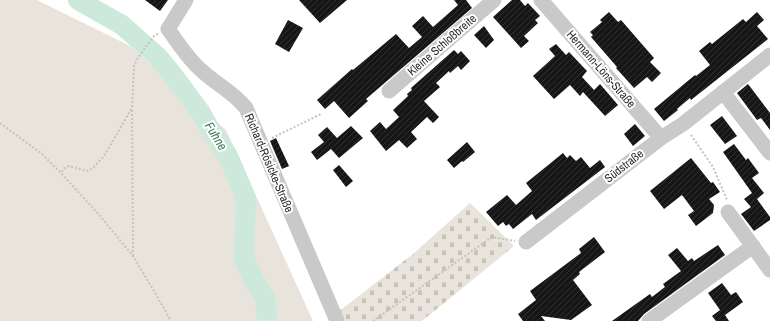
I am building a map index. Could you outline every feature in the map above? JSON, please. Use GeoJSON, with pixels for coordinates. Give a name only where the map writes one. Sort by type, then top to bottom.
{"type":"FeatureCollection","features":[{"type":"Feature","properties":{"kind":"street","name":"Richard-Rösicke-Straße"},"geometry":{"type":"LineString","coordinates":[[186,0],[168,29],[200,69],[215,82],[231,92],[246,108],[337,321]]}},
{"type":"Feature","properties":{"kind":"street","name":"Kleine Schloßbreite"},"geometry":{"type":"LineString","coordinates":[[389,91],[494,0]]}},
{"type":"Feature","properties":{"kind":"street","name":"Hermann-Löns-Straße"},"geometry":{"type":"LineString","coordinates":[[541,0],[661,138]]}},
{"type":"Feature","properties":{"kind":"street","name":"Südstraße"},"geometry":{"type":"LineString","coordinates":[[526,242],[661,138],[683,124],[770,55]]}},
{"type":"Feature","properties":{"kind":"street"},"geometry":{"type":"LineString","coordinates":[[723,92],[770,153]]}},
{"type":"Feature","properties":{"kind":"street"},"geometry":{"type":"LineString","coordinates":[[728,212],[770,270]]}},
{"type":"Feature","properties":{"kind":"street"},"geometry":{"type":"LineString","coordinates":[[649,321],[753,246]]}},
{"type":"Feature","properties":{"kind":"path"},"geometry":{"type":"LineString","coordinates":[[133,256],[132,108],[134,66],[154,36]]}},
{"type":"Feature","properties":{"kind":"path"},"geometry":{"type":"LineString","coordinates":[[61,173],[63,169],[69,166],[87,171],[93,168],[104,156],[132,108]]}},
{"type":"Feature","properties":{"kind":"path"},"geometry":{"type":"LineString","coordinates":[[261,144],[320,114]]}},
{"type":"Feature","properties":{"kind":"path"},"geometry":{"type":"LineString","coordinates":[[0,123],[42,154],[104,221],[133,256],[171,321]]}},
{"type":"Feature","properties":{"kind":"path"},"geometry":{"type":"LineString","coordinates":[[683,124],[713,166],[729,205],[728,212]]}},
{"type":"Feature","properties":{"kind":"path"},"geometry":{"type":"LineString","coordinates":[[373,321],[492,237],[526,242]]}},
{"type":"Feature","properties":{"kind":"green space"},"geometry":{"type":"Polygon","coordinates":[[[0,0],[37,0],[130,46],[226,130],[313,321],[0,321],[0,0]]]}},
{"type":"Feature","properties":{"kind":"green space"},"geometry":{"type":"Polygon","coordinates":[[[470,203],[514,246],[422,321],[341,321],[338,312],[413,254],[470,203]]]}},
{"type":"Feature","properties":{"kind":"building"},"geometry":{"type":"Polygon","coordinates":[[[145,0],[168,0],[160,11],[145,0]]]}},
{"type":"Feature","properties":{"kind":"building"},"geometry":{"type":"Polygon","coordinates":[[[299,0],[347,0],[320,23],[299,0]]]}},
{"type":"Feature","properties":{"kind":"building"},"geometry":{"type":"Polygon","coordinates":[[[454,0],[466,0],[472,8],[366,99],[368,101],[349,118],[334,101],[325,109],[317,100],[352,69],[353,70],[396,34],[409,48],[422,37],[412,26],[423,16],[433,27],[458,5],[454,0]]]}},
{"type":"Feature","properties":{"kind":"building"},"geometry":{"type":"Polygon","coordinates":[[[512,0],[520,0],[525,6],[528,3],[540,16],[535,20],[538,23],[524,36],[529,41],[521,48],[493,17],[512,0]]]}},
{"type":"Feature","properties":{"kind":"building"},"geometry":{"type":"Polygon","coordinates":[[[609,12],[618,22],[621,20],[654,58],[650,62],[661,73],[652,82],[647,77],[634,88],[591,37],[593,35],[590,32],[602,22],[600,20],[609,12]]]}},
{"type":"Feature","properties":{"kind":"building"},"geometry":{"type":"Polygon","coordinates":[[[757,12],[764,20],[757,26],[768,39],[691,100],[690,98],[664,121],[654,109],[695,75],[696,76],[710,65],[699,51],[710,42],[712,44],[743,19],[746,22],[757,12]]]}},
{"type":"Feature","properties":{"kind":"building"},"geometry":{"type":"Polygon","coordinates":[[[288,20],[303,28],[289,52],[275,44],[288,20]]]}},
{"type":"Feature","properties":{"kind":"building"},"geometry":{"type":"Polygon","coordinates":[[[484,26],[494,40],[486,48],[474,35],[484,26]]]}},
{"type":"Feature","properties":{"kind":"building"},"geometry":{"type":"Polygon","coordinates":[[[556,44],[566,55],[569,52],[587,71],[582,77],[594,90],[600,84],[618,105],[605,116],[583,92],[580,96],[570,85],[554,99],[533,76],[555,56],[549,49],[556,44]]]}},
{"type":"Feature","properties":{"kind":"building"},"geometry":{"type":"Polygon","coordinates":[[[454,50],[458,54],[461,51],[470,61],[461,70],[458,66],[450,73],[449,71],[436,83],[440,87],[424,101],[439,117],[433,123],[427,117],[411,132],[417,139],[407,148],[399,140],[386,151],[370,131],[380,122],[386,129],[399,117],[393,110],[408,96],[407,94],[412,90],[411,88],[454,50]]]}},
{"type":"Feature","properties":{"kind":"building"},"geometry":{"type":"Polygon","coordinates":[[[748,84],[770,113],[770,130],[761,118],[757,120],[737,93],[748,84]]]}},
{"type":"Feature","properties":{"kind":"building"},"geometry":{"type":"Polygon","coordinates":[[[722,116],[737,136],[725,144],[710,125],[722,116]]]}},
{"type":"Feature","properties":{"kind":"building"},"geometry":{"type":"Polygon","coordinates":[[[635,124],[645,136],[633,146],[624,134],[635,124]]]}},
{"type":"Feature","properties":{"kind":"building"},"geometry":{"type":"Polygon","coordinates":[[[351,126],[363,138],[339,158],[331,149],[317,160],[311,152],[324,142],[318,135],[327,127],[337,138],[351,126]]]}},
{"type":"Feature","properties":{"kind":"building"},"geometry":{"type":"Polygon","coordinates":[[[276,138],[289,166],[282,169],[270,141],[276,138]]]}},
{"type":"Feature","properties":{"kind":"building"},"geometry":{"type":"Polygon","coordinates":[[[467,142],[475,152],[454,168],[447,160],[467,142]]]}},
{"type":"Feature","properties":{"kind":"building"},"geometry":{"type":"Polygon","coordinates":[[[734,144],[746,160],[748,158],[759,173],[752,178],[764,193],[757,199],[770,217],[770,220],[754,231],[741,214],[751,207],[744,199],[752,193],[723,152],[734,144]]]}},
{"type":"Feature","properties":{"kind":"building"},"geometry":{"type":"Polygon","coordinates":[[[563,153],[567,158],[570,155],[576,161],[581,157],[590,168],[600,160],[605,167],[536,220],[532,214],[513,229],[509,224],[506,226],[503,222],[498,226],[486,212],[507,195],[516,205],[532,191],[526,183],[563,153]]]}},
{"type":"Feature","properties":{"kind":"building"},"geometry":{"type":"Polygon","coordinates":[[[691,158],[720,192],[709,199],[714,205],[713,213],[696,226],[688,215],[694,211],[682,195],[664,209],[650,191],[691,158]]]}},
{"type":"Feature","properties":{"kind":"building"},"geometry":{"type":"Polygon","coordinates":[[[339,165],[353,181],[346,187],[333,170],[339,165]]]}},
{"type":"Feature","properties":{"kind":"building"},"geometry":{"type":"Polygon","coordinates":[[[594,237],[605,252],[579,272],[580,274],[573,280],[592,305],[571,320],[541,316],[545,321],[523,321],[518,314],[536,300],[530,291],[581,253],[579,249],[594,237]]]}},
{"type":"Feature","properties":{"kind":"building"},"geometry":{"type":"Polygon","coordinates":[[[718,245],[725,255],[644,314],[638,321],[612,321],[650,294],[652,297],[665,287],[663,284],[681,271],[668,255],[677,248],[688,261],[692,258],[694,261],[718,245]]]}},
{"type":"Feature","properties":{"kind":"building"},"geometry":{"type":"Polygon","coordinates":[[[722,283],[731,295],[736,292],[743,302],[725,315],[729,321],[716,321],[712,316],[720,310],[708,293],[722,283]]]}},
{"type":"Feature","properties":{"kind":"waterway","name":"Fuhne"},"geometry":{"type":"LineString","coordinates":[[78,0],[122,25],[158,57],[201,113],[228,156],[246,198],[244,259],[256,284],[265,298],[267,321]]}}]}
